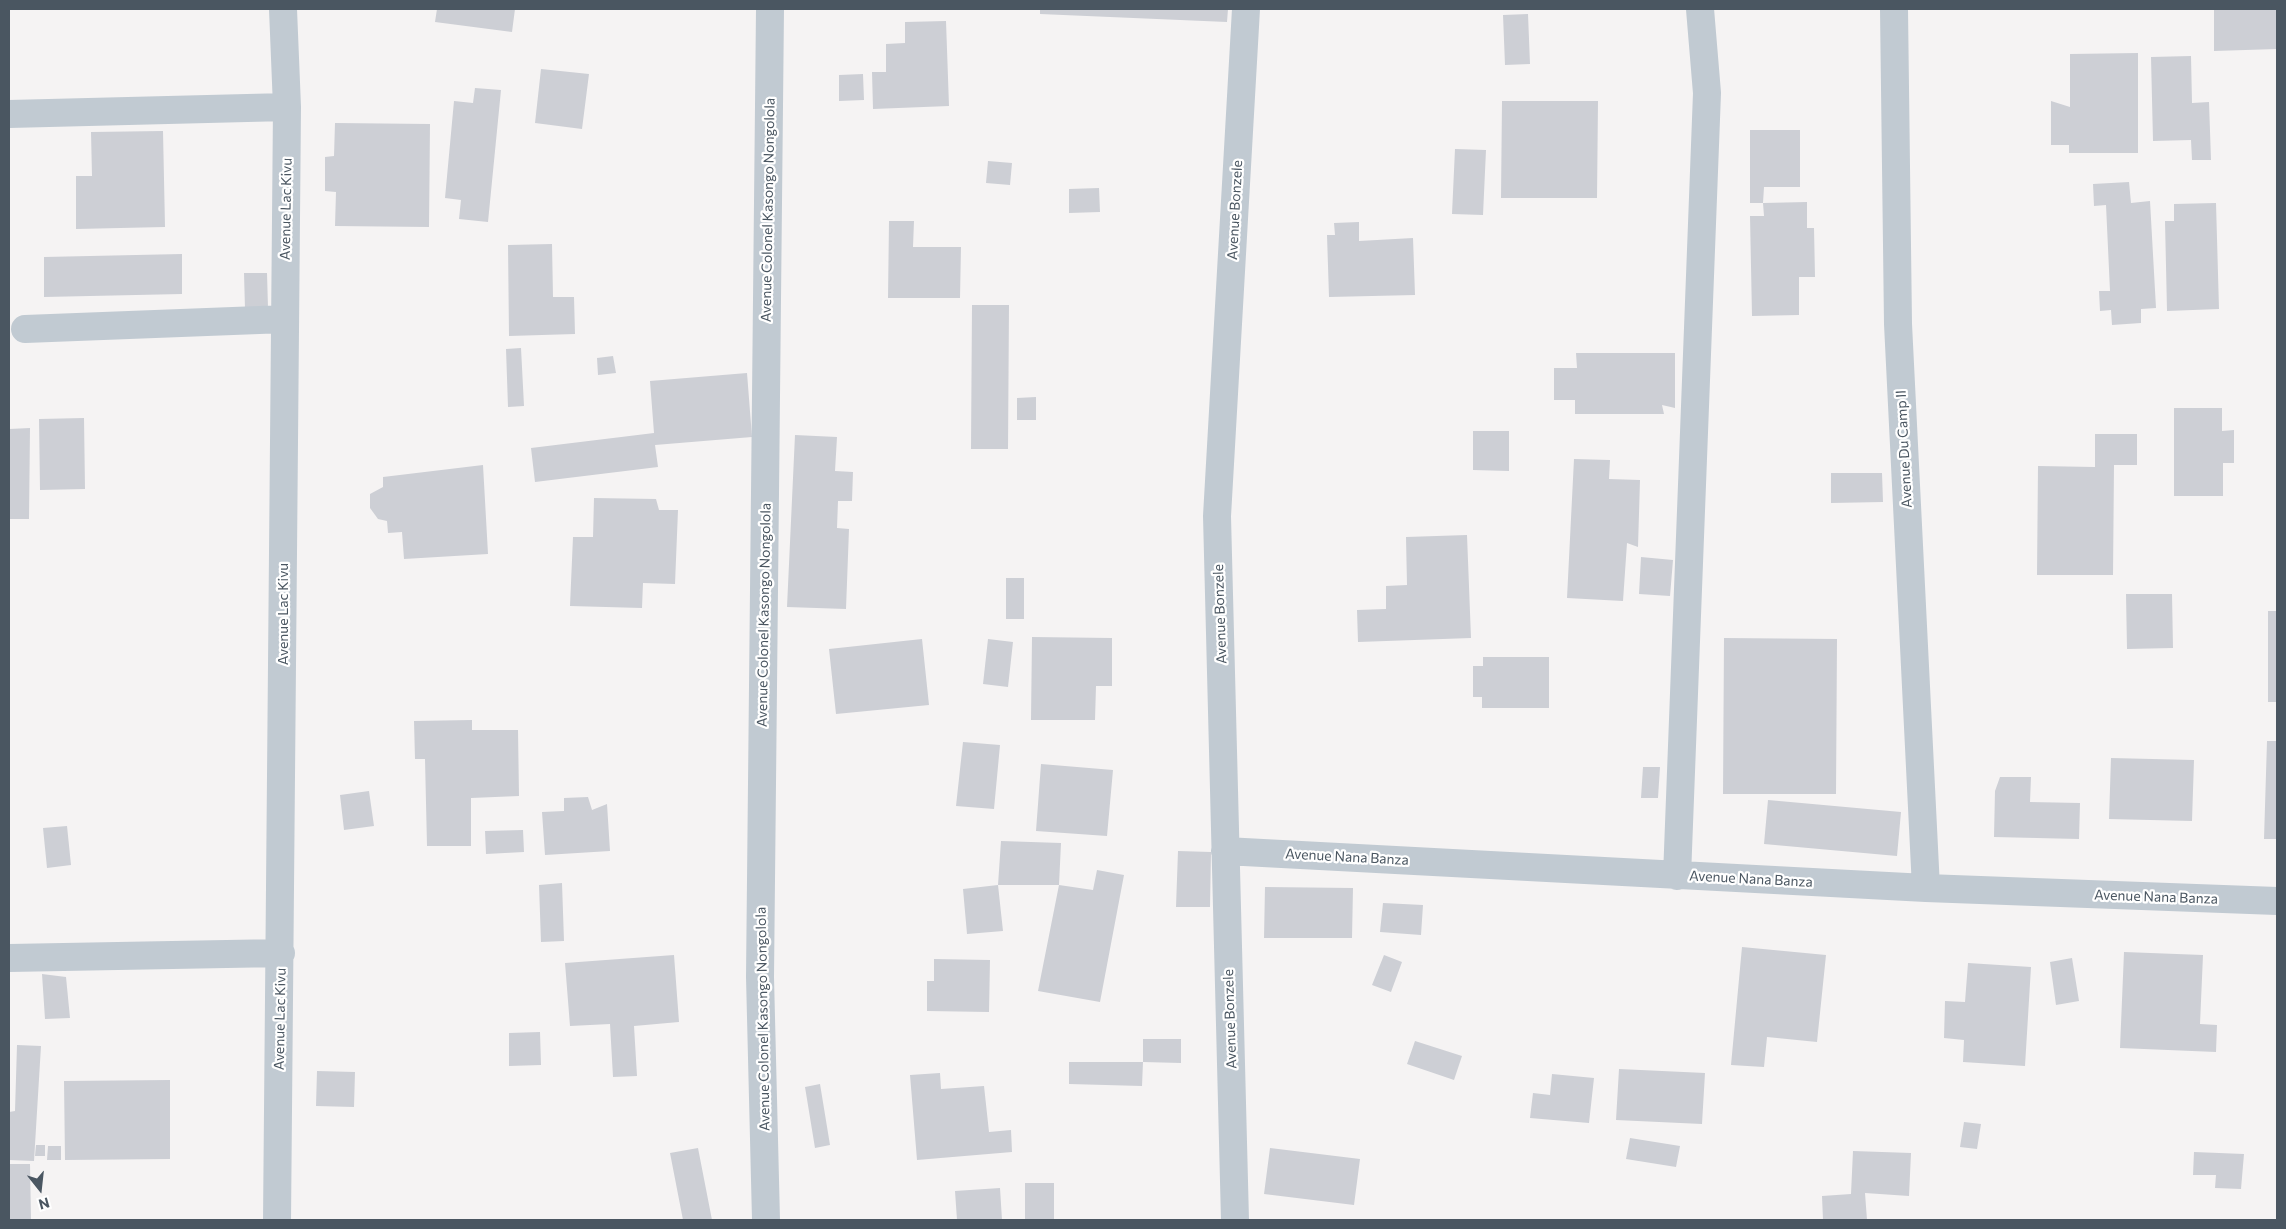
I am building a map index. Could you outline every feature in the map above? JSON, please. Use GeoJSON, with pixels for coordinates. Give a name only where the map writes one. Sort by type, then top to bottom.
{"type":"FeatureCollection","features":[{"type":"Feature","properties":{"kind":"street","name":"Avenue Lac Kivu"},"geometry":{"type":"LineString","coordinates":[[277,1220],[287,107],[283,9]]}},
{"type":"Feature","properties":{"kind":"street","name":"Avenue Colonel Kasongo Nongolola"},"geometry":{"type":"LineString","coordinates":[[766,1220],[760,977],[770,9]]}},
{"type":"Feature","properties":{"kind":"street","name":"Avenue Bonzele"},"geometry":{"type":"LineString","coordinates":[[1236,1220],[1217,516],[1246,9]]}},
{"type":"Feature","properties":{"kind":"street"},"geometry":{"type":"LineString","coordinates":[[1677,876],[1707,92],[1700,9]]}},
{"type":"Feature","properties":{"kind":"street","name":"Avenue Du Camp II"},"geometry":{"type":"LineString","coordinates":[[1894,9],[1898,324],[1926,888]]}},
{"type":"Feature","properties":{"kind":"street"},"geometry":{"type":"LineString","coordinates":[[9,114],[287,107]]}},
{"type":"Feature","properties":{"kind":"street"},"geometry":{"type":"LineString","coordinates":[[25,329],[285,319]]}},
{"type":"Feature","properties":{"kind":"street","name":"Avenue Nana Banza"},"geometry":{"type":"LineString","coordinates":[[1225,851],[1677,876],[2277,902]]}},
{"type":"Feature","properties":{"kind":"street"},"geometry":{"type":"LineString","coordinates":[[9,958],[280,953]]}},
{"type":"Feature","properties":{"kind":"building"},"geometry":{"type":"Polygon","coordinates":[[[437,9],[515,9],[512,32],[435,22],[437,9]]]}},
{"type":"Feature","properties":{"kind":"building"},"geometry":{"type":"Polygon","coordinates":[[[1040,9],[1228,9],[1227,22],[1040,14],[1040,9]]]}},
{"type":"Feature","properties":{"kind":"building"},"geometry":{"type":"Polygon","coordinates":[[[2214,9],[2277,9],[2277,49],[2214,51],[2214,9]]]}},
{"type":"Feature","properties":{"kind":"building"},"geometry":{"type":"Polygon","coordinates":[[[1528,14],[1530,64],[1505,65],[1503,15],[1528,14]]]}},
{"type":"Feature","properties":{"kind":"building"},"geometry":{"type":"Polygon","coordinates":[[[946,21],[949,106],[873,109],[872,72],[886,72],[886,44],[905,43],[905,22],[946,21]]]}},
{"type":"Feature","properties":{"kind":"building"},"geometry":{"type":"Polygon","coordinates":[[[2138,53],[2138,153],[2069,153],[2069,145],[2051,145],[2051,101],[2070,107],[2070,54],[2138,53]]]}},
{"type":"Feature","properties":{"kind":"building"},"geometry":{"type":"Polygon","coordinates":[[[2191,56],[2192,103],[2209,102],[2211,160],[2192,160],[2191,140],[2153,141],[2151,57],[2191,56]]]}},
{"type":"Feature","properties":{"kind":"building"},"geometry":{"type":"Polygon","coordinates":[[[541,69],[589,74],[582,129],[535,123],[541,69]]]}},
{"type":"Feature","properties":{"kind":"building"},"geometry":{"type":"Polygon","coordinates":[[[863,74],[864,100],[839,101],[839,75],[863,74]]]}},
{"type":"Feature","properties":{"kind":"building"},"geometry":{"type":"Polygon","coordinates":[[[475,88],[501,90],[488,222],[459,219],[461,200],[445,198],[454,101],[473,103],[475,88]]]}},
{"type":"Feature","properties":{"kind":"building"},"geometry":{"type":"Polygon","coordinates":[[[1502,101],[1598,101],[1597,198],[1501,198],[1502,101]]]}},
{"type":"Feature","properties":{"kind":"building"},"geometry":{"type":"Polygon","coordinates":[[[335,123],[430,124],[429,227],[335,226],[336,192],[325,191],[325,157],[334,156],[335,123]]]}},
{"type":"Feature","properties":{"kind":"building"},"geometry":{"type":"Polygon","coordinates":[[[1750,130],[1800,130],[1800,187],[1764,187],[1763,203],[1750,203],[1750,130]]]}},
{"type":"Feature","properties":{"kind":"building"},"geometry":{"type":"Polygon","coordinates":[[[163,131],[165,227],[76,229],[76,176],[92,176],[91,132],[163,131]]]}},
{"type":"Feature","properties":{"kind":"building"},"geometry":{"type":"Polygon","coordinates":[[[1455,149],[1486,150],[1483,215],[1452,214],[1455,149]]]}},
{"type":"Feature","properties":{"kind":"building"},"geometry":{"type":"Polygon","coordinates":[[[988,161],[1012,163],[1010,185],[986,183],[988,161]]]}},
{"type":"Feature","properties":{"kind":"building"},"geometry":{"type":"Polygon","coordinates":[[[2129,182],[2131,203],[2150,201],[2156,308],[2141,309],[2141,323],[2112,325],[2111,310],[2100,311],[2099,291],[2110,291],[2106,205],[2094,206],[2093,184],[2129,182]]]}},
{"type":"Feature","properties":{"kind":"building"},"geometry":{"type":"Polygon","coordinates":[[[1099,188],[1100,212],[1069,213],[1069,189],[1099,188]]]}},
{"type":"Feature","properties":{"kind":"building"},"geometry":{"type":"Polygon","coordinates":[[[1807,202],[1807,228],[1814,228],[1815,277],[1799,277],[1799,315],[1752,316],[1750,216],[1764,216],[1763,203],[1807,202]]]}},
{"type":"Feature","properties":{"kind":"building"},"geometry":{"type":"Polygon","coordinates":[[[2216,203],[2219,309],[2167,311],[2165,221],[2174,221],[2174,204],[2216,203]]]}},
{"type":"Feature","properties":{"kind":"building"},"geometry":{"type":"Polygon","coordinates":[[[889,221],[914,221],[913,247],[961,247],[960,298],[888,298],[889,221]]]}},
{"type":"Feature","properties":{"kind":"building"},"geometry":{"type":"Polygon","coordinates":[[[1359,222],[1359,241],[1413,238],[1415,295],[1329,297],[1327,235],[1335,235],[1334,223],[1359,222]]]}},
{"type":"Feature","properties":{"kind":"building"},"geometry":{"type":"Polygon","coordinates":[[[552,244],[553,297],[574,297],[575,334],[509,336],[508,245],[552,244]]]}},
{"type":"Feature","properties":{"kind":"building"},"geometry":{"type":"Polygon","coordinates":[[[182,254],[182,294],[44,297],[44,257],[182,254]]]}},
{"type":"Feature","properties":{"kind":"building"},"geometry":{"type":"Polygon","coordinates":[[[244,273],[267,273],[268,308],[245,309],[244,273]]]}},
{"type":"Feature","properties":{"kind":"building"},"geometry":{"type":"Polygon","coordinates":[[[972,305],[1009,305],[1008,449],[971,449],[972,305]]]}},
{"type":"Feature","properties":{"kind":"building"},"geometry":{"type":"Polygon","coordinates":[[[521,348],[524,406],[508,407],[506,349],[521,348]]]}},
{"type":"Feature","properties":{"kind":"building"},"geometry":{"type":"Polygon","coordinates":[[[1576,353],[1675,353],[1675,408],[1662,405],[1664,414],[1575,414],[1575,400],[1554,400],[1554,368],[1577,368],[1576,353]]]}},
{"type":"Feature","properties":{"kind":"building"},"geometry":{"type":"Polygon","coordinates":[[[613,356],[616,373],[598,375],[597,358],[613,356]]]}},
{"type":"Feature","properties":{"kind":"building"},"geometry":{"type":"Polygon","coordinates":[[[747,373],[752,437],[655,445],[658,467],[535,482],[531,448],[654,433],[650,381],[747,373]]]}},
{"type":"Feature","properties":{"kind":"building"},"geometry":{"type":"Polygon","coordinates":[[[1036,397],[1036,420],[1017,420],[1017,398],[1036,397]]]}},
{"type":"Feature","properties":{"kind":"building"},"geometry":{"type":"Polygon","coordinates":[[[2174,408],[2222,408],[2222,431],[2234,430],[2234,463],[2223,463],[2223,496],[2174,496],[2174,408]]]}},
{"type":"Feature","properties":{"kind":"building"},"geometry":{"type":"Polygon","coordinates":[[[84,418],[85,489],[40,490],[39,419],[84,418]]]}},
{"type":"Feature","properties":{"kind":"building"},"geometry":{"type":"Polygon","coordinates":[[[30,428],[29,519],[9,519],[9,429],[30,428]]]}},
{"type":"Feature","properties":{"kind":"building"},"geometry":{"type":"Polygon","coordinates":[[[1473,431],[1509,431],[1509,471],[1473,470],[1473,431]]]}},
{"type":"Feature","properties":{"kind":"building"},"geometry":{"type":"Polygon","coordinates":[[[2095,434],[2137,434],[2137,465],[2114,465],[2113,575],[2037,575],[2038,466],[2095,467],[2095,434]]]}},
{"type":"Feature","properties":{"kind":"building"},"geometry":{"type":"Polygon","coordinates":[[[795,435],[837,437],[835,471],[853,472],[852,501],[838,501],[837,528],[849,529],[846,609],[787,607],[795,435]]]}},
{"type":"Feature","properties":{"kind":"building"},"geometry":{"type":"Polygon","coordinates":[[[1574,459],[1610,460],[1609,479],[1640,480],[1638,547],[1627,543],[1623,601],[1567,598],[1574,459]]]}},
{"type":"Feature","properties":{"kind":"building"},"geometry":{"type":"Polygon","coordinates":[[[483,465],[488,554],[404,559],[402,532],[388,533],[387,521],[378,519],[370,508],[370,494],[383,487],[383,477],[483,465]]]}},
{"type":"Feature","properties":{"kind":"building"},"geometry":{"type":"Polygon","coordinates":[[[1831,473],[1882,473],[1883,502],[1831,503],[1831,473]]]}},
{"type":"Feature","properties":{"kind":"building"},"geometry":{"type":"Polygon","coordinates":[[[594,498],[656,499],[659,510],[678,510],[675,584],[643,583],[642,608],[570,606],[573,537],[593,537],[594,498]]]}},
{"type":"Feature","properties":{"kind":"building"},"geometry":{"type":"Polygon","coordinates":[[[1467,535],[1471,638],[1358,642],[1357,610],[1386,609],[1386,586],[1407,585],[1406,537],[1467,535]]]}},
{"type":"Feature","properties":{"kind":"building"},"geometry":{"type":"Polygon","coordinates":[[[1641,557],[1673,560],[1670,596],[1639,594],[1641,557]]]}},
{"type":"Feature","properties":{"kind":"building"},"geometry":{"type":"Polygon","coordinates":[[[1006,578],[1024,578],[1024,619],[1006,619],[1006,578]]]}},
{"type":"Feature","properties":{"kind":"building"},"geometry":{"type":"Polygon","coordinates":[[[2126,594],[2172,594],[2173,648],[2127,649],[2126,594]]]}},
{"type":"Feature","properties":{"kind":"building"},"geometry":{"type":"Polygon","coordinates":[[[2268,611],[2277,611],[2277,702],[2268,702],[2268,611]]]}},
{"type":"Feature","properties":{"kind":"building"},"geometry":{"type":"Polygon","coordinates":[[[1032,637],[1112,638],[1112,686],[1096,686],[1095,720],[1031,720],[1032,637]]]}},
{"type":"Feature","properties":{"kind":"building"},"geometry":{"type":"Polygon","coordinates":[[[1724,638],[1837,639],[1836,794],[1723,794],[1724,638]]]}},
{"type":"Feature","properties":{"kind":"building"},"geometry":{"type":"Polygon","coordinates":[[[922,639],[929,705],[836,714],[829,649],[922,639]]]}},
{"type":"Feature","properties":{"kind":"building"},"geometry":{"type":"Polygon","coordinates":[[[988,639],[1013,642],[1008,687],[983,684],[988,639]]]}},
{"type":"Feature","properties":{"kind":"building"},"geometry":{"type":"Polygon","coordinates":[[[1483,657],[1549,657],[1549,708],[1482,708],[1482,697],[1473,697],[1473,666],[1483,666],[1483,657]]]}},
{"type":"Feature","properties":{"kind":"building"},"geometry":{"type":"Polygon","coordinates":[[[472,720],[472,730],[518,730],[519,796],[471,798],[471,846],[427,846],[425,759],[415,759],[414,721],[472,720]]]}},
{"type":"Feature","properties":{"kind":"building"},"geometry":{"type":"Polygon","coordinates":[[[2267,741],[2277,741],[2277,839],[2264,839],[2267,741]]]}},
{"type":"Feature","properties":{"kind":"building"},"geometry":{"type":"Polygon","coordinates":[[[963,742],[1000,745],[994,809],[956,806],[963,742]]]}},
{"type":"Feature","properties":{"kind":"building"},"geometry":{"type":"Polygon","coordinates":[[[2111,758],[2194,760],[2192,821],[2109,819],[2111,758]]]}},
{"type":"Feature","properties":{"kind":"building"},"geometry":{"type":"Polygon","coordinates":[[[1041,764],[1113,770],[1107,836],[1036,831],[1041,764]]]}},
{"type":"Feature","properties":{"kind":"building"},"geometry":{"type":"Polygon","coordinates":[[[1643,767],[1660,767],[1658,798],[1641,798],[1643,767]]]}},
{"type":"Feature","properties":{"kind":"building"},"geometry":{"type":"Polygon","coordinates":[[[2000,777],[2031,777],[2030,802],[2080,803],[2079,839],[1994,837],[1995,791],[2000,777]]]}},
{"type":"Feature","properties":{"kind":"building"},"geometry":{"type":"Polygon","coordinates":[[[369,791],[374,826],[344,830],[340,795],[369,791]]]}},
{"type":"Feature","properties":{"kind":"building"},"geometry":{"type":"Polygon","coordinates":[[[588,797],[592,810],[607,804],[610,851],[545,855],[542,812],[564,811],[564,798],[588,797]]]}},
{"type":"Feature","properties":{"kind":"building"},"geometry":{"type":"Polygon","coordinates":[[[1768,800],[1901,812],[1897,856],[1764,844],[1768,800]]]}},
{"type":"Feature","properties":{"kind":"building"},"geometry":{"type":"Polygon","coordinates":[[[67,826],[71,865],[47,868],[43,828],[67,826]]]}},
{"type":"Feature","properties":{"kind":"building"},"geometry":{"type":"Polygon","coordinates":[[[523,830],[524,852],[486,854],[485,831],[523,830]]]}},
{"type":"Feature","properties":{"kind":"building"},"geometry":{"type":"Polygon","coordinates":[[[1001,841],[1061,843],[1059,885],[998,885],[1001,841]]]}},
{"type":"Feature","properties":{"kind":"building"},"geometry":{"type":"Polygon","coordinates":[[[1178,851],[1211,852],[1210,907],[1176,907],[1178,851]]]}},
{"type":"Feature","properties":{"kind":"building"},"geometry":{"type":"Polygon","coordinates":[[[1097,870],[1124,875],[1100,1002],[1038,991],[1059,885],[1093,890],[1097,870]]]}},
{"type":"Feature","properties":{"kind":"building"},"geometry":{"type":"Polygon","coordinates":[[[562,883],[564,941],[541,942],[539,885],[562,883]]]}},
{"type":"Feature","properties":{"kind":"building"},"geometry":{"type":"Polygon","coordinates":[[[998,885],[1003,931],[967,934],[963,889],[998,885]]]}},
{"type":"Feature","properties":{"kind":"building"},"geometry":{"type":"Polygon","coordinates":[[[1265,887],[1353,888],[1352,938],[1264,938],[1265,887]]]}},
{"type":"Feature","properties":{"kind":"building"},"geometry":{"type":"Polygon","coordinates":[[[1383,903],[1423,905],[1421,935],[1380,932],[1383,903]]]}},
{"type":"Feature","properties":{"kind":"building"},"geometry":{"type":"Polygon","coordinates":[[[1742,947],[1826,955],[1817,1042],[1767,1037],[1764,1067],[1731,1065],[1742,947]]]}},
{"type":"Feature","properties":{"kind":"building"},"geometry":{"type":"Polygon","coordinates":[[[2124,952],[2203,955],[2200,1024],[2217,1025],[2216,1052],[2120,1048],[2124,952]]]}},
{"type":"Feature","properties":{"kind":"building"},"geometry":{"type":"Polygon","coordinates":[[[674,955],[679,1022],[634,1026],[637,1076],[613,1077],[610,1024],[570,1026],[565,963],[674,955]]]}},
{"type":"Feature","properties":{"kind":"building"},"geometry":{"type":"Polygon","coordinates":[[[1384,955],[1402,962],[1391,992],[1372,985],[1384,955]]]}},
{"type":"Feature","properties":{"kind":"building"},"geometry":{"type":"Polygon","coordinates":[[[2072,958],[2079,1001],[2056,1005],[2050,962],[2072,958]]]}},
{"type":"Feature","properties":{"kind":"building"},"geometry":{"type":"Polygon","coordinates":[[[934,959],[990,960],[989,1012],[927,1011],[927,981],[934,981],[934,959]]]}},
{"type":"Feature","properties":{"kind":"building"},"geometry":{"type":"Polygon","coordinates":[[[1968,963],[2031,967],[2025,1066],[1963,1062],[1964,1040],[1944,1038],[1945,1001],[1965,1002],[1968,963]]]}},
{"type":"Feature","properties":{"kind":"building"},"geometry":{"type":"Polygon","coordinates":[[[42,974],[66,977],[70,1018],[45,1019],[42,974]]]}},
{"type":"Feature","properties":{"kind":"building"},"geometry":{"type":"Polygon","coordinates":[[[540,1032],[541,1065],[509,1066],[509,1033],[540,1032]]]}},
{"type":"Feature","properties":{"kind":"building"},"geometry":{"type":"Polygon","coordinates":[[[1143,1039],[1181,1039],[1181,1063],[1143,1062],[1143,1039]]]}},
{"type":"Feature","properties":{"kind":"building"},"geometry":{"type":"Polygon","coordinates":[[[1415,1041],[1462,1056],[1454,1080],[1407,1064],[1415,1041]]]}},
{"type":"Feature","properties":{"kind":"building"},"geometry":{"type":"Polygon","coordinates":[[[17,1045],[41,1046],[34,1161],[9,1160],[9,1112],[15,1111],[17,1045]]]}},
{"type":"Feature","properties":{"kind":"building"},"geometry":{"type":"Polygon","coordinates":[[[1069,1062],[1143,1062],[1142,1086],[1069,1084],[1069,1062]]]}},
{"type":"Feature","properties":{"kind":"building"},"geometry":{"type":"Polygon","coordinates":[[[1619,1069],[1705,1073],[1702,1124],[1616,1120],[1619,1069]]]}},
{"type":"Feature","properties":{"kind":"building"},"geometry":{"type":"Polygon","coordinates":[[[317,1071],[355,1072],[354,1107],[316,1106],[317,1071]]]}},
{"type":"Feature","properties":{"kind":"building"},"geometry":{"type":"Polygon","coordinates":[[[940,1073],[941,1089],[984,1086],[989,1132],[1011,1130],[1012,1152],[917,1160],[910,1075],[940,1073]]]}},
{"type":"Feature","properties":{"kind":"building"},"geometry":{"type":"Polygon","coordinates":[[[1552,1074],[1594,1078],[1589,1123],[1530,1118],[1533,1093],[1550,1095],[1552,1074]]]}},
{"type":"Feature","properties":{"kind":"building"},"geometry":{"type":"Polygon","coordinates":[[[170,1080],[170,1159],[65,1160],[64,1081],[170,1080]]]}},
{"type":"Feature","properties":{"kind":"building"},"geometry":{"type":"Polygon","coordinates":[[[820,1084],[830,1145],[815,1148],[805,1087],[820,1084]]]}},
{"type":"Feature","properties":{"kind":"building"},"geometry":{"type":"Polygon","coordinates":[[[1964,1122],[1981,1124],[1977,1149],[1960,1147],[1964,1122]]]}},
{"type":"Feature","properties":{"kind":"building"},"geometry":{"type":"Polygon","coordinates":[[[1630,1138],[1680,1146],[1676,1167],[1626,1159],[1630,1138]]]}},
{"type":"Feature","properties":{"kind":"building"},"geometry":{"type":"Polygon","coordinates":[[[36,1145],[45,1145],[45,1156],[35,1156],[36,1145]]]}},
{"type":"Feature","properties":{"kind":"building"},"geometry":{"type":"Polygon","coordinates":[[[48,1146],[61,1146],[61,1160],[47,1160],[48,1146]]]}},
{"type":"Feature","properties":{"kind":"building"},"geometry":{"type":"Polygon","coordinates":[[[698,1148],[712,1220],[683,1220],[670,1153],[698,1148]]]}},
{"type":"Feature","properties":{"kind":"building"},"geometry":{"type":"Polygon","coordinates":[[[1270,1148],[1360,1159],[1354,1205],[1264,1194],[1270,1148]]]}},
{"type":"Feature","properties":{"kind":"building"},"geometry":{"type":"Polygon","coordinates":[[[1853,1151],[1911,1153],[1909,1196],[1865,1193],[1867,1220],[1823,1220],[1822,1196],[1851,1194],[1853,1151]]]}},
{"type":"Feature","properties":{"kind":"building"},"geometry":{"type":"Polygon","coordinates":[[[2194,1152],[2244,1154],[2241,1189],[2215,1188],[2216,1175],[2193,1175],[2194,1152]]]}},
{"type":"Feature","properties":{"kind":"building"},"geometry":{"type":"Polygon","coordinates":[[[9,1164],[30,1164],[31,1220],[9,1220],[9,1164]]]}},
{"type":"Feature","properties":{"kind":"building"},"geometry":{"type":"Polygon","coordinates":[[[1025,1183],[1054,1183],[1054,1220],[1025,1220],[1025,1183]]]}},
{"type":"Feature","properties":{"kind":"building"},"geometry":{"type":"Polygon","coordinates":[[[1000,1188],[1002,1220],[957,1220],[955,1191],[1000,1188]]]}}]}
